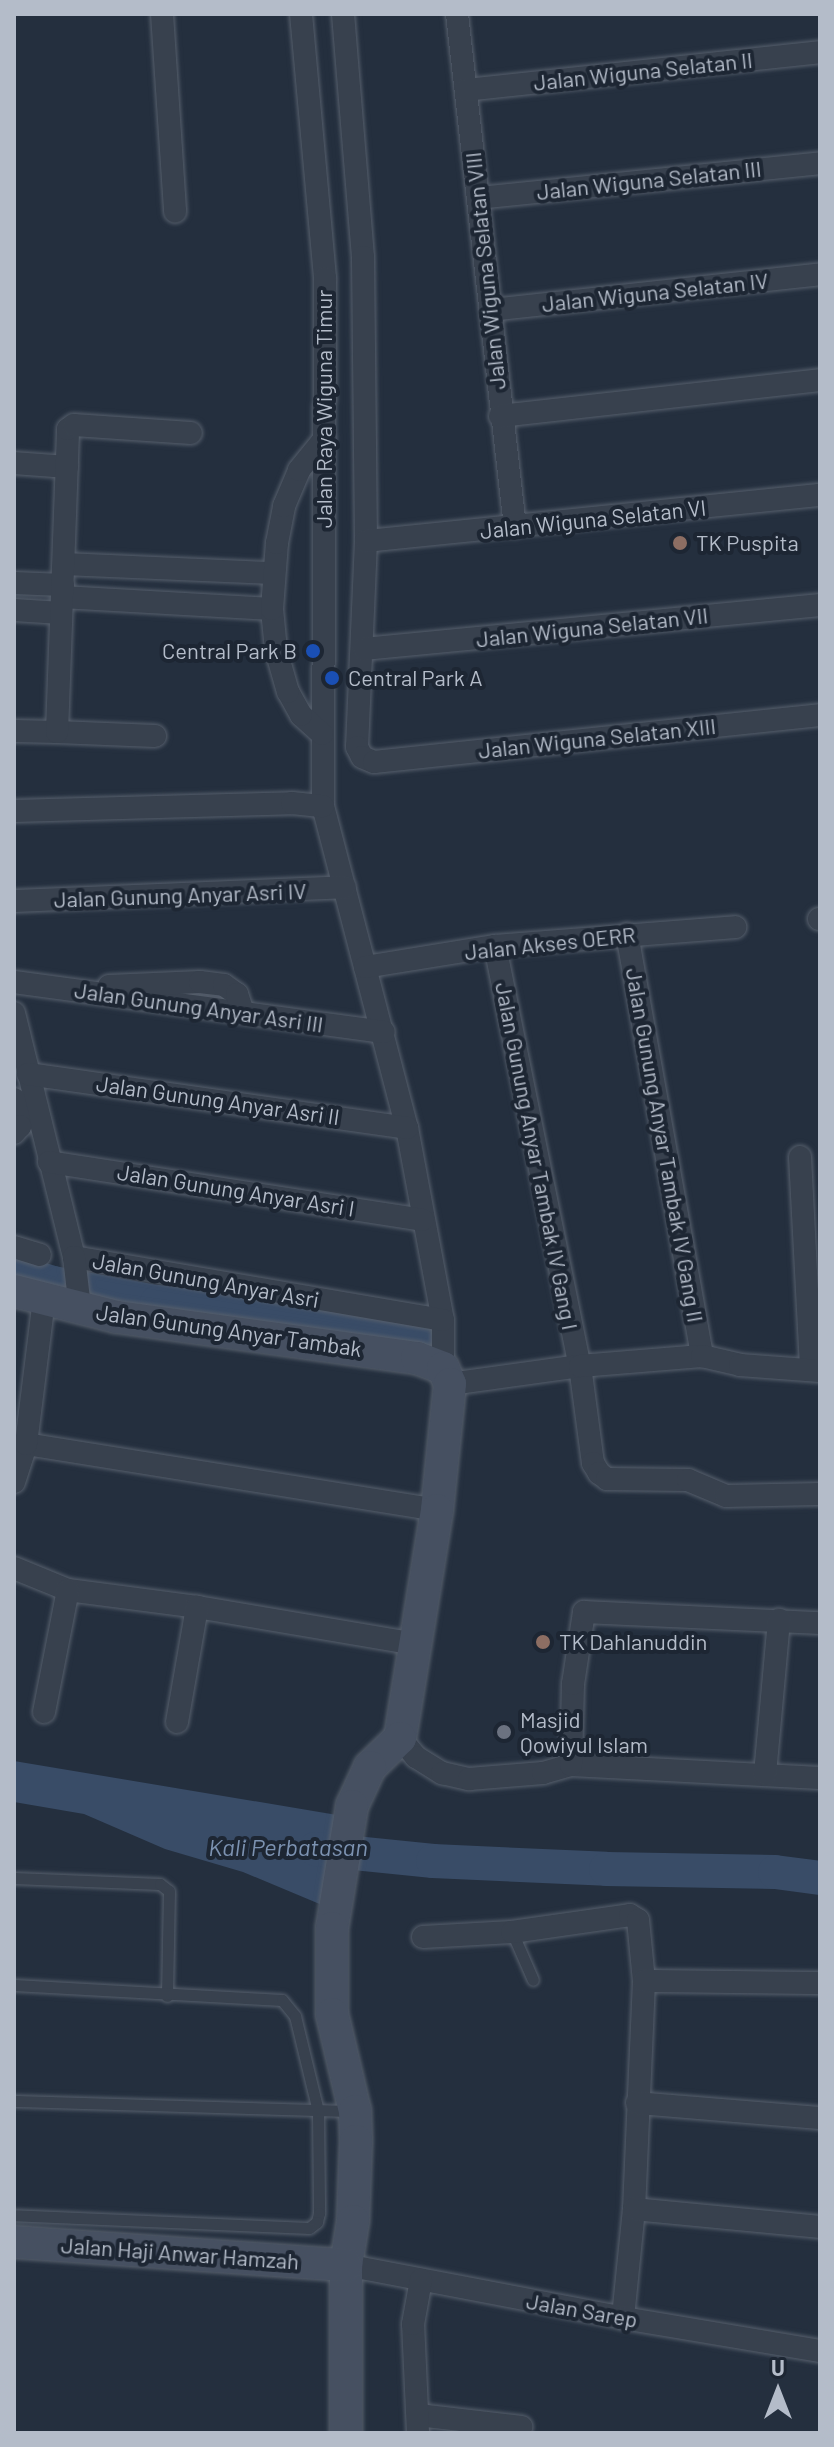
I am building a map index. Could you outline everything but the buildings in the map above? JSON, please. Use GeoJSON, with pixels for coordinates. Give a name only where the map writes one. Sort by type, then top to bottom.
{"type":"FeatureCollection","features":[{"type":"Feature","properties":{"kind":"street"},"geometry":{"type":"LineString","coordinates":[[162,14],[175,212]]}},
{"type":"Feature","properties":{"kind":"street","name":"Jalan Raya Wiguna Timur"},"geometry":{"type":"LineString","coordinates":[[301,14],[325,278],[323,806],[407,1128],[443,1320],[446,1376]]}},
{"type":"Feature","properties":{"kind":"street","name":"Jalan Raya Wiguna Timur"},"geometry":{"type":"LineString","coordinates":[[343,14],[363,257],[366,541],[364,649],[357,747],[362,757],[374,762]]}},
{"type":"Feature","properties":{"kind":"street","name":"Jalan Wiguna Selatan VIII"},"geometry":{"type":"LineString","coordinates":[[457,14],[500,416],[515,527]]}},
{"type":"Feature","properties":{"kind":"street","name":"Jalan Wiguna Selatan II"},"geometry":{"type":"LineString","coordinates":[[466,90],[820,52]]}},
{"type":"Feature","properties":{"kind":"street","name":"Jalan Wiguna Selatan III"},"geometry":{"type":"LineString","coordinates":[[478,198],[820,163]]}},
{"type":"Feature","properties":{"kind":"street","name":"Jalan Wiguna Selatan IV"},"geometry":{"type":"LineString","coordinates":[[491,310],[820,274]]}},
{"type":"Feature","properties":{"kind":"street"},"geometry":{"type":"LineString","coordinates":[[500,416],[820,380]]}},
{"type":"Feature","properties":{"kind":"street"},"geometry":{"type":"LineString","coordinates":[[57,732],[68,429],[74,425],[191,433]]}},
{"type":"Feature","properties":{"kind":"street"},"geometry":{"type":"LineString","coordinates":[[322,734],[301,715],[288,692],[276,650],[272,609],[273,573],[284,506],[299,470],[325,438]]}},
{"type":"Feature","properties":{"kind":"street"},"geometry":{"type":"LineString","coordinates":[[14,463],[67,467]]}},
{"type":"Feature","properties":{"kind":"street","name":"Jalan Wiguna Selatan VI"},"geometry":{"type":"LineString","coordinates":[[366,541],[820,495]]}},
{"type":"Feature","properties":{"kind":"street"},"geometry":{"type":"LineString","coordinates":[[14,610],[63,590],[273,573]]}},
{"type":"Feature","properties":{"kind":"street"},"geometry":{"type":"LineString","coordinates":[[14,583],[272,609]]}},
{"type":"Feature","properties":{"kind":"street","name":"Jalan Wiguna Selatan VII"},"geometry":{"type":"LineString","coordinates":[[364,649],[820,605]]}},
{"type":"Feature","properties":{"kind":"street","name":"Jalan Wiguna Selatan XIII"},"geometry":{"type":"LineString","coordinates":[[374,762],[820,715]]}},
{"type":"Feature","properties":{"kind":"street"},"geometry":{"type":"LineString","coordinates":[[14,731],[155,736]]}},
{"type":"Feature","properties":{"kind":"street"},"geometry":{"type":"LineString","coordinates":[[14,811],[292,803],[323,806]]}},
{"type":"Feature","properties":{"kind":"street","name":"Jalan Gunung Anyar Asri IV"},"geometry":{"type":"LineString","coordinates":[[14,901],[345,887]]}},
{"type":"Feature","properties":{"kind":"street","name":"Jalan Akses OERR"},"geometry":{"type":"LineString","coordinates":[[365,967],[495,946],[735,927]]}},
{"type":"Feature","properties":{"kind":"street","name":"Jalan Gunung Anyar Tambak IV Gang II"},"geometry":{"type":"LineString","coordinates":[[627,934],[702,1356]]}},
{"type":"Feature","properties":{"kind":"street","name":"Jalan Gunung Anyar Tambak IV Gang I"},"geometry":{"type":"LineString","coordinates":[[495,946],[580,1366],[593,1463],[607,1479],[688,1480],[726,1496],[820,1494]]}},
{"type":"Feature","properties":{"kind":"street","name":"Jalan Gunung Anyar Asri III"},"geometry":{"type":"LineString","coordinates":[[14,982],[384,1032]]}},
{"type":"Feature","properties":{"kind":"street","name":"Jalan Gunung Anyar Asri"},"geometry":{"type":"LineString","coordinates":[[14,1013],[74,1261],[79,1300]]}},
{"type":"Feature","properties":{"kind":"street","name":"Jalan Gunung Anyar Asri II"},"geometry":{"type":"LineString","coordinates":[[28,1074],[407,1128]]}},
{"type":"Feature","properties":{"kind":"street"},"geometry":{"type":"LineString","coordinates":[[14,1099],[20,1126],[14,1133]]}},
{"type":"Feature","properties":{"kind":"street"},"geometry":{"type":"LineString","coordinates":[[346,2433],[346,2265],[355,2196],[355,2111],[332,2014],[332,1928],[352,1806],[370,1767],[400,1738],[437,1510],[446,1376],[702,1356],[740,1365],[816,1371],[800,1157]]}},
{"type":"Feature","properties":{"kind":"street","name":"Jalan Gunung Anyar Asri I"},"geometry":{"type":"LineString","coordinates":[[49,1162],[423,1220]]}},
{"type":"Feature","properties":{"kind":"street"},"geometry":{"type":"LineString","coordinates":[[14,1247],[40,1255]]}},
{"type":"Feature","properties":{"kind":"street","name":"Jalan Gunung Anyar Asri"},"geometry":{"type":"LineString","coordinates":[[74,1261],[443,1320]]}},
{"type":"Feature","properties":{"kind":"street"},"geometry":{"type":"LineString","coordinates":[[14,1482],[26,1444],[29,1295]]}},
{"type":"Feature","properties":{"kind":"street","name":"Jalan Gunung Anyar Tambak"},"geometry":{"type":"LineString","coordinates":[[29,1295],[79,1300],[117,1317],[390,1353],[446,1376]]}},
{"type":"Feature","properties":{"kind":"street"},"geometry":{"type":"LineString","coordinates":[[26,1444],[437,1510]]}},
{"type":"Feature","properties":{"kind":"street"},"geometry":{"type":"LineString","coordinates":[[14,1568],[68,1590],[197,1607],[416,1644]]}},
{"type":"Feature","properties":{"kind":"street"},"geometry":{"type":"LineString","coordinates":[[44,1712],[68,1590]]}},
{"type":"Feature","properties":{"kind":"street"},"geometry":{"type":"LineString","coordinates":[[177,1722],[197,1607]]}},
{"type":"Feature","properties":{"kind":"street"},"geometry":{"type":"LineString","coordinates":[[571,1765],[573,1684],[584,1612],[820,1623]]}},
{"type":"Feature","properties":{"kind":"street"},"geometry":{"type":"LineString","coordinates":[[765,1774],[779,1620]]}},
{"type":"Feature","properties":{"kind":"street"},"geometry":{"type":"LineString","coordinates":[[400,1738],[416,1757],[442,1773],[469,1779],[543,1773],[571,1765],[820,1778]]}},
{"type":"Feature","properties":{"kind":"street"},"geometry":{"type":"LineString","coordinates":[[423,1937],[512,1932],[630,1915],[640,1925],[644,1981],[634,2209],[623,2318]]}},
{"type":"Feature","properties":{"kind":"street"},"geometry":{"type":"LineString","coordinates":[[644,1981],[820,1983]]}},
{"type":"Feature","properties":{"kind":"street"},"geometry":{"type":"LineString","coordinates":[[637,2103],[820,2118]]}},
{"type":"Feature","properties":{"kind":"street"},"geometry":{"type":"LineString","coordinates":[[634,2209],[820,2227]]}},
{"type":"Feature","properties":{"kind":"street","name":"Jalan Haji Anwar Hamzah"},"geometry":{"type":"LineString","coordinates":[[14,2242],[346,2265]]}},
{"type":"Feature","properties":{"kind":"street","name":"Jalan Sarep"},"geometry":{"type":"LineString","coordinates":[[346,2265],[392,2279],[421,2280],[820,2351]]}},
{"type":"Feature","properties":{"kind":"street"},"geometry":{"type":"LineString","coordinates":[[392,2279],[411,2317]]}},
{"type":"Feature","properties":{"kind":"street"},"geometry":{"type":"LineString","coordinates":[[421,2280],[411,2317],[418,2424],[521,2427]]}},
{"type":"Feature","properties":{"kind":"lane"},"geometry":{"type":"LineString","coordinates":[[14,1878],[160,1884],[169,1891],[167,1996]]}},
{"type":"Feature","properties":{"kind":"lane"},"geometry":{"type":"LineString","coordinates":[[512,1932],[533,1980]]}},
{"type":"Feature","properties":{"kind":"lane"},"geometry":{"type":"LineString","coordinates":[[14,1985],[167,1996],[282,2000],[290,2006],[318,2111],[319,2213],[317,2222],[309,2228],[14,2215]]}},
{"type":"Feature","properties":{"kind":"lane"},"geometry":{"type":"LineString","coordinates":[[14,2101],[355,2111]]}},
{"type":"Feature","properties":{"kind":"water","name":"Kali Perbatasan"},"geometry":{"type":"Polygon","coordinates":[[[14,1761],[337,1815],[322,1905],[243,1872],[165,1849],[84,1814],[14,1802],[14,1761]]]}},
{"type":"Feature","properties":{"kind":"waterway"},"geometry":{"type":"LineString","coordinates":[[14,1271],[53,1283],[157,1302],[435,1335]]}},
{"type":"Feature","properties":{"kind":"waterway","name":"Kali Perbatasan"},"geometry":{"type":"LineString","coordinates":[[315,1849],[433,1861],[606,1869],[775,1872],[820,1878]]}},
{"type":"Feature","properties":{"kind":"place","name":"TK Puspita"},"geometry":{"type":"Point","coordinates":[680,543]}},
{"type":"Feature","properties":{"kind":"place","name":"Central Park B"},"geometry":{"type":"Point","coordinates":[313,651]}},
{"type":"Feature","properties":{"kind":"place","name":"Central Park A"},"geometry":{"type":"Point","coordinates":[332,678]}},
{"type":"Feature","properties":{"kind":"place","name":"TK Dahlanuddin"},"geometry":{"type":"Point","coordinates":[543,1642]}},
{"type":"Feature","properties":{"kind":"place","name":"Masjid Qowiyul Islam"},"geometry":{"type":"Point","coordinates":[504,1732]}}]}
